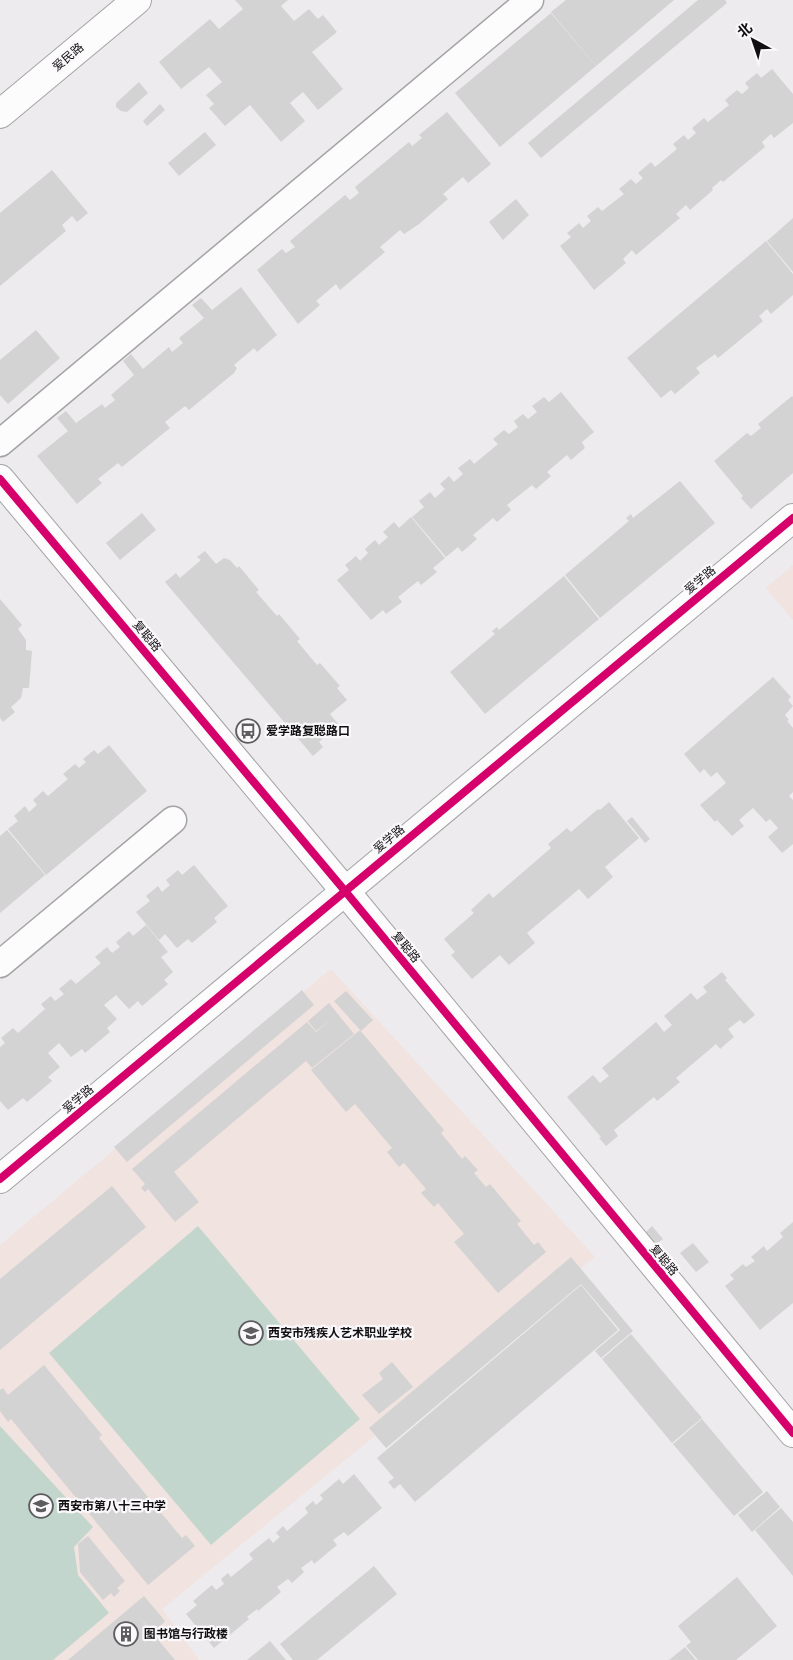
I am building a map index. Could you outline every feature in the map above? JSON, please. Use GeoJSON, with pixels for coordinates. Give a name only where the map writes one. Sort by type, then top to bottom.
{"type":"FeatureCollection","features":[{"type":"Feature","properties":{"kind":"street","name":"爱民路"},"geometry":{"type":"LineString","coordinates":[[0,114],[137,0]]}},
{"type":"Feature","properties":{"kind":"street"},"geometry":{"type":"LineString","coordinates":[[0,443],[530,0]]}},
{"type":"Feature","properties":{"kind":"street","name":"复聪路"},"geometry":{"type":"LineString","coordinates":[[0,478],[345,891],[793,1433]]}},
{"type":"Feature","properties":{"kind":"street","name":"爱学路"},"geometry":{"type":"LineString","coordinates":[[0,1179],[793,518]]}},
{"type":"Feature","properties":{"kind":"street"},"geometry":{"type":"LineString","coordinates":[[0,964],[173,820]]}},
{"type":"Feature","properties":{"kind":"shaded area"},"geometry":{"type":"Polygon","coordinates":[[[793,565],[793,620],[766,588],[793,565]]]}},
{"type":"Feature","properties":{"kind":"shaded area","name":"西安市残疾人艺术职业学校"},"geometry":{"type":"Polygon","coordinates":[[[331,969],[595,1257],[162,1609],[199,1660],[0,1660],[0,1245],[331,969]]]}},
{"type":"Feature","properties":{"kind":"green space"},"geometry":{"type":"Polygon","coordinates":[[[198,1226],[360,1419],[211,1545],[49,1353],[198,1226]]]}},
{"type":"Feature","properties":{"kind":"green space","name":"西安市第八十三中学"},"geometry":{"type":"Polygon","coordinates":[[[0,1426],[93,1527],[74,1547],[78,1575],[109,1613],[53,1660],[0,1660],[0,1426]]]}},
{"type":"Feature","properties":{"kind":"building"},"geometry":{"type":"Polygon","coordinates":[[[235,0],[288,0],[281,6],[294,21],[309,9],[318,19],[323,15],[337,32],[312,52],[343,89],[318,110],[303,92],[290,103],[305,121],[281,142],[250,105],[225,126],[209,108],[214,104],[206,95],[222,82],[209,67],[181,89],[159,62],[210,19],[219,29],[243,9],[235,0]]]}},
{"type":"Feature","properties":{"kind":"building"},"geometry":{"type":"Polygon","coordinates":[[[566,0],[674,0],[596,66],[551,12],[566,0]]]}},
{"type":"Feature","properties":{"kind":"building"},"geometry":{"type":"Polygon","coordinates":[[[698,0],[725,0],[727,3],[541,158],[528,143],[698,0]]]}},
{"type":"Feature","properties":{"kind":"building"},"geometry":{"type":"Polygon","coordinates":[[[551,13],[596,66],[500,147],[455,93],[551,13]]]}},
{"type":"Feature","properties":{"kind":"building"},"geometry":{"type":"Polygon","coordinates":[[[772,69],[793,94],[793,123],[774,138],[771,134],[762,142],[765,147],[723,182],[721,180],[712,188],[713,190],[690,210],[686,205],[676,214],[680,218],[636,255],[632,250],[623,259],[626,263],[594,290],[560,246],[571,237],[567,233],[579,223],[583,228],[591,221],[587,216],[598,207],[602,211],[624,194],[619,189],[631,179],[636,184],[643,178],[638,173],[651,162],[655,167],[677,149],[673,144],[684,135],[688,140],[696,133],[692,128],[704,118],[708,122],[729,105],[725,100],[737,90],[742,94],[749,88],[745,83],[757,73],[761,78],[772,69]]]}},
{"type":"Feature","properties":{"kind":"building"},"geometry":{"type":"Polygon","coordinates":[[[139,82],[148,93],[127,112],[121,111],[116,107],[116,103],[139,82]]]}},
{"type":"Feature","properties":{"kind":"building"},"geometry":{"type":"Polygon","coordinates":[[[160,104],[165,110],[147,126],[143,121],[160,104]]]}},
{"type":"Feature","properties":{"kind":"building"},"geometry":{"type":"Polygon","coordinates":[[[447,112],[491,164],[468,183],[463,177],[443,194],[448,199],[419,224],[404,234],[400,230],[380,247],[385,252],[340,290],[336,284],[316,301],[320,305],[298,324],[257,270],[282,249],[286,253],[295,247],[290,241],[345,195],[350,200],[359,193],[355,187],[409,142],[412,146],[422,138],[419,135],[447,112]]]}},
{"type":"Feature","properties":{"kind":"building"},"geometry":{"type":"Polygon","coordinates":[[[205,132],[216,145],[179,176],[168,163],[205,132]]]}},
{"type":"Feature","properties":{"kind":"building"},"geometry":{"type":"Polygon","coordinates":[[[52,170],[88,213],[77,222],[72,216],[62,225],[66,231],[0,286],[0,213],[52,170]]]}},
{"type":"Feature","properties":{"kind":"building"},"geometry":{"type":"Polygon","coordinates":[[[516,199],[529,215],[503,240],[489,222],[516,199]]]}},
{"type":"Feature","properties":{"kind":"building"},"geometry":{"type":"Polygon","coordinates":[[[793,218],[793,272],[767,241],[793,218]]]}},
{"type":"Feature","properties":{"kind":"building"},"geometry":{"type":"Polygon","coordinates":[[[766,241],[793,274],[793,295],[771,314],[767,309],[759,316],[763,321],[718,358],[715,354],[696,368],[700,373],[675,394],[671,390],[661,398],[627,358],[766,241]]]}},
{"type":"Feature","properties":{"kind":"building"},"geometry":{"type":"Polygon","coordinates":[[[241,287],[277,335],[257,352],[254,348],[234,365],[237,368],[234,373],[189,410],[185,406],[165,422],[170,428],[122,467],[118,463],[98,479],[102,483],[77,504],[37,456],[68,431],[57,418],[66,411],[76,423],[102,404],[105,408],[115,400],[111,395],[134,375],[123,361],[131,354],[143,369],[169,347],[172,352],[183,343],[179,338],[204,318],[192,305],[201,298],[212,310],[241,287]]]}},
{"type":"Feature","properties":{"kind":"building"},"geometry":{"type":"Polygon","coordinates":[[[36,330],[60,358],[8,404],[0,395],[0,360],[36,330]]]}},
{"type":"Feature","properties":{"kind":"building"},"geometry":{"type":"Polygon","coordinates":[[[561,392],[594,432],[582,442],[585,448],[571,460],[567,455],[547,472],[551,476],[536,489],[532,485],[507,505],[511,510],[497,522],[493,518],[473,535],[477,539],[462,552],[458,547],[446,557],[412,517],[424,507],[419,501],[430,492],[435,498],[445,489],[440,484],[449,476],[454,482],[463,474],[458,468],[470,459],[474,464],[498,444],[493,439],[504,430],[509,434],[518,427],[514,421],[523,414],[528,419],[537,412],[532,406],[544,397],[549,402],[561,392]]]}},
{"type":"Feature","properties":{"kind":"building"},"geometry":{"type":"Polygon","coordinates":[[[792,396],[793,473],[751,509],[741,498],[743,496],[714,461],[747,433],[751,436],[761,428],[758,424],[792,396]]]}},
{"type":"Feature","properties":{"kind":"building"},"geometry":{"type":"Polygon","coordinates":[[[680,481],[715,523],[600,618],[565,575],[629,521],[626,518],[631,514],[633,518],[680,481]]]}},
{"type":"Feature","properties":{"kind":"building"},"geometry":{"type":"Polygon","coordinates":[[[142,513],[156,530],[120,560],[106,543],[142,513]]]}},
{"type":"Feature","properties":{"kind":"building"},"geometry":{"type":"Polygon","coordinates":[[[411,517],[445,558],[433,568],[437,572],[421,585],[418,581],[398,597],[402,602],[386,614],[383,610],[371,620],[337,580],[349,570],[345,565],[356,556],[360,561],[368,553],[365,549],[375,540],[379,545],[388,537],[383,532],[394,522],[399,528],[411,517]]]}},
{"type":"Feature","properties":{"kind":"building"},"geometry":{"type":"Polygon","coordinates":[[[205,551],[216,564],[224,558],[230,560],[237,568],[239,566],[259,590],[256,592],[277,616],[279,614],[300,639],[297,641],[317,665],[320,663],[340,686],[337,688],[347,700],[330,714],[339,725],[319,742],[323,747],[313,756],[165,582],[176,573],[180,578],[201,560],[197,557],[205,551]]]}},
{"type":"Feature","properties":{"kind":"building"},"geometry":{"type":"Polygon","coordinates":[[[564,576],[599,619],[485,714],[450,672],[495,634],[492,631],[497,627],[499,630],[564,576]]]}},
{"type":"Feature","properties":{"kind":"building"},"geometry":{"type":"Polygon","coordinates":[[[0,599],[22,625],[18,629],[26,640],[26,650],[32,651],[29,688],[23,688],[21,698],[11,707],[15,712],[3,722],[0,718],[0,599]]]}},
{"type":"Feature","properties":{"kind":"building"},"geometry":{"type":"Polygon","coordinates":[[[773,677],[791,697],[788,700],[793,706],[785,715],[793,728],[793,792],[789,796],[793,800],[793,844],[782,853],[768,837],[778,828],[770,819],[766,822],[753,808],[739,820],[744,826],[732,836],[717,820],[715,822],[700,805],[726,783],[717,772],[711,777],[704,769],[700,773],[684,754],[773,677]]]}},
{"type":"Feature","properties":{"kind":"building"},"geometry":{"type":"Polygon","coordinates":[[[109,745],[147,791],[46,875],[8,829],[18,821],[14,816],[25,806],[29,812],[37,805],[33,800],[43,791],[48,796],[68,779],[63,774],[75,764],[79,768],[86,762],[83,759],[94,750],[98,754],[109,745]]]}},
{"type":"Feature","properties":{"kind":"building"},"geometry":{"type":"Polygon","coordinates":[[[609,802],[639,838],[605,867],[613,877],[588,899],[579,889],[527,933],[535,943],[509,965],[500,955],[472,979],[451,955],[455,952],[444,939],[474,913],[471,910],[489,893],[493,898],[551,848],[548,844],[567,828],[571,832],[609,802]]]}},
{"type":"Feature","properties":{"kind":"building"},"geometry":{"type":"Polygon","coordinates":[[[632,817],[650,839],[645,843],[627,821],[632,817]]]}},
{"type":"Feature","properties":{"kind":"building"},"geometry":{"type":"Polygon","coordinates":[[[7,830],[45,875],[0,913],[0,836],[7,830]]]}},
{"type":"Feature","properties":{"kind":"building"},"geometry":{"type":"Polygon","coordinates":[[[194,865],[228,906],[214,918],[217,922],[192,943],[188,939],[177,948],[165,934],[159,940],[136,912],[150,901],[146,896],[158,886],[162,892],[170,885],[166,880],[178,870],[182,875],[194,865]]]}},
{"type":"Feature","properties":{"kind":"building"},"geometry":{"type":"Polygon","coordinates":[[[146,925],[168,952],[161,957],[173,972],[164,980],[168,984],[142,1006],[138,1001],[129,1009],[116,995],[104,1005],[117,1019],[107,1028],[110,1032],[85,1053],[82,1049],[71,1057],[59,1043],[48,1053],[60,1067],[48,1077],[52,1081],[27,1102],[23,1098],[8,1110],[0,1101],[0,1047],[5,1043],[1,1038],[13,1028],[18,1033],[45,1009],[41,1004],[51,996],[55,1001],[64,994],[59,989],[71,979],[76,984],[101,963],[95,957],[107,947],[112,953],[120,947],[116,942],[129,931],[133,936],[146,925]]]}},
{"type":"Feature","properties":{"kind":"building"},"geometry":{"type":"Polygon","coordinates":[[[722,972],[727,978],[725,980],[755,1015],[744,1024],[740,1020],[728,1029],[734,1037],[720,1049],[716,1044],[676,1078],[680,1082],[657,1101],[654,1097],[614,1130],[618,1136],[606,1146],[599,1138],[601,1137],[567,1097],[593,1075],[600,1083],[609,1076],[602,1068],[656,1022],[664,1032],[672,1025],[664,1016],[691,993],[697,1000],[707,992],[703,987],[722,972]]]}},
{"type":"Feature","properties":{"kind":"building"},"geometry":{"type":"Polygon","coordinates":[[[302,990],[314,1005],[127,1162],[114,1147],[302,990]]]}},
{"type":"Feature","properties":{"kind":"building"},"geometry":{"type":"Polygon","coordinates":[[[346,991],[373,1020],[361,1031],[334,1001],[346,991]]]}},
{"type":"Feature","properties":{"kind":"building"},"geometry":{"type":"Polygon","coordinates":[[[329,1003],[354,1034],[312,1068],[306,1061],[174,1172],[199,1202],[175,1222],[148,1189],[145,1192],[141,1188],[145,1184],[132,1169],[307,1022],[316,1032],[330,1020],[316,1031],[308,1021],[329,1003]]]}},
{"type":"Feature","properties":{"kind":"building"},"geometry":{"type":"Polygon","coordinates":[[[360,1030],[444,1130],[441,1133],[462,1159],[465,1156],[478,1170],[474,1173],[486,1187],[490,1184],[521,1221],[517,1224],[534,1245],[538,1242],[546,1252],[498,1293],[454,1242],[464,1234],[438,1203],[434,1207],[421,1193],[426,1189],[404,1163],[399,1167],[387,1152],[392,1148],[355,1104],[346,1112],[311,1070],[360,1030]]]}},
{"type":"Feature","properties":{"kind":"building"},"geometry":{"type":"Polygon","coordinates":[[[112,1186],[146,1227],[0,1350],[0,1279],[112,1186]]]}},
{"type":"Feature","properties":{"kind":"building"},"geometry":{"type":"Polygon","coordinates":[[[793,1222],[793,1303],[760,1330],[725,1286],[734,1279],[730,1275],[743,1264],[746,1267],[755,1261],[751,1257],[764,1246],[767,1251],[783,1237],[780,1233],[793,1222]]]}},
{"type":"Feature","properties":{"kind":"building"},"geometry":{"type":"Polygon","coordinates":[[[652,1226],[663,1239],[655,1245],[645,1233],[652,1226]]]}},
{"type":"Feature","properties":{"kind":"building"},"geometry":{"type":"Polygon","coordinates":[[[693,1243],[709,1262],[696,1272],[680,1253],[693,1243]]]}},
{"type":"Feature","properties":{"kind":"building"},"geometry":{"type":"Polygon","coordinates":[[[571,1257],[633,1331],[601,1358],[595,1351],[620,1330],[581,1284],[386,1448],[369,1428],[571,1257]]]}},
{"type":"Feature","properties":{"kind":"building"},"geometry":{"type":"Polygon","coordinates":[[[581,1285],[618,1330],[415,1502],[400,1484],[394,1489],[388,1482],[394,1478],[377,1458],[581,1285]]]}},
{"type":"Feature","properties":{"kind":"building"},"geometry":{"type":"Polygon","coordinates":[[[631,1334],[702,1418],[672,1443],[602,1359],[631,1334]]]}},
{"type":"Feature","properties":{"kind":"building"},"geometry":{"type":"Polygon","coordinates":[[[392,1362],[413,1387],[379,1414],[362,1395],[383,1379],[379,1373],[392,1362]]]}},
{"type":"Feature","properties":{"kind":"building"},"geometry":{"type":"Polygon","coordinates":[[[44,1365],[102,1435],[99,1438],[182,1538],[186,1535],[195,1546],[148,1585],[11,1419],[8,1422],[0,1411],[0,1390],[3,1388],[8,1395],[44,1365]]]}},
{"type":"Feature","properties":{"kind":"building"},"geometry":{"type":"Polygon","coordinates":[[[702,1419],[763,1492],[734,1516],[673,1444],[702,1419]]]}},
{"type":"Feature","properties":{"kind":"building"},"geometry":{"type":"Polygon","coordinates":[[[354,1474],[382,1508],[348,1536],[344,1532],[333,1540],[337,1545],[314,1564],[312,1560],[301,1568],[304,1572],[292,1583],[288,1579],[277,1587],[281,1592],[258,1611],[257,1609],[247,1617],[249,1619],[214,1648],[186,1614],[197,1605],[193,1601],[212,1585],[216,1590],[224,1584],[221,1579],[228,1573],[231,1577],[253,1559],[249,1554],[269,1538],[273,1543],[280,1537],[276,1533],[283,1526],[287,1531],[308,1513],[305,1508],[313,1501],[316,1505],[323,1499],[320,1495],[339,1479],[343,1484],[354,1474]]]}},
{"type":"Feature","properties":{"kind":"building"},"geometry":{"type":"Polygon","coordinates":[[[767,1491],[780,1507],[752,1532],[738,1515],[767,1491]]]}},
{"type":"Feature","properties":{"kind":"building"},"geometry":{"type":"Polygon","coordinates":[[[781,1508],[793,1522],[793,1576],[755,1530],[781,1508]]]}},
{"type":"Feature","properties":{"kind":"building"},"geometry":{"type":"Polygon","coordinates":[[[88,1536],[125,1581],[117,1588],[120,1591],[114,1597],[111,1593],[103,1600],[80,1572],[78,1544],[88,1536]]]}},
{"type":"Feature","properties":{"kind":"building"},"geometry":{"type":"Polygon","coordinates":[[[374,1566],[397,1594],[317,1660],[293,1660],[280,1644],[374,1566]]]}},
{"type":"Feature","properties":{"kind":"building"},"geometry":{"type":"Polygon","coordinates":[[[737,1577],[777,1626],[736,1660],[698,1660],[686,1646],[691,1642],[678,1626],[737,1577]]]}},
{"type":"Feature","properties":{"kind":"building","name":"图书馆与行政楼"},"geometry":{"type":"Polygon","coordinates":[[[144,1596],[165,1621],[154,1633],[139,1617],[175,1660],[68,1660],[144,1596]]]}},
{"type":"Feature","properties":{"kind":"building"},"geometry":{"type":"Polygon","coordinates":[[[270,1641],[286,1660],[247,1660],[270,1641]]]}},
{"type":"Feature","properties":{"kind":"building"},"geometry":{"type":"Polygon","coordinates":[[[685,1647],[696,1660],[669,1660],[685,1647]]]}},
{"type":"Feature","properties":{"kind":"cycle path"},"geometry":{"type":"LineString","coordinates":[[0,479],[345,891],[793,1433]]}},
{"type":"Feature","properties":{"kind":"cycle path"},"geometry":{"type":"LineString","coordinates":[[0,1179],[793,518]]}},
{"type":"Feature","properties":{"kind":"place","name":"爱学路复聪路口"},"geometry":{"type":"Point","coordinates":[248,731]}},
{"type":"Feature","properties":{"kind":"place","name":"西安市残疾人艺术职业学校"},"geometry":{"type":"Point","coordinates":[251,1333]}},
{"type":"Feature","properties":{"kind":"place","name":"西安市第八十三中学"},"geometry":{"type":"Point","coordinates":[41,1506]}},
{"type":"Feature","properties":{"kind":"place","name":"图书馆与行政楼"},"geometry":{"type":"Point","coordinates":[126,1634]}}]}
